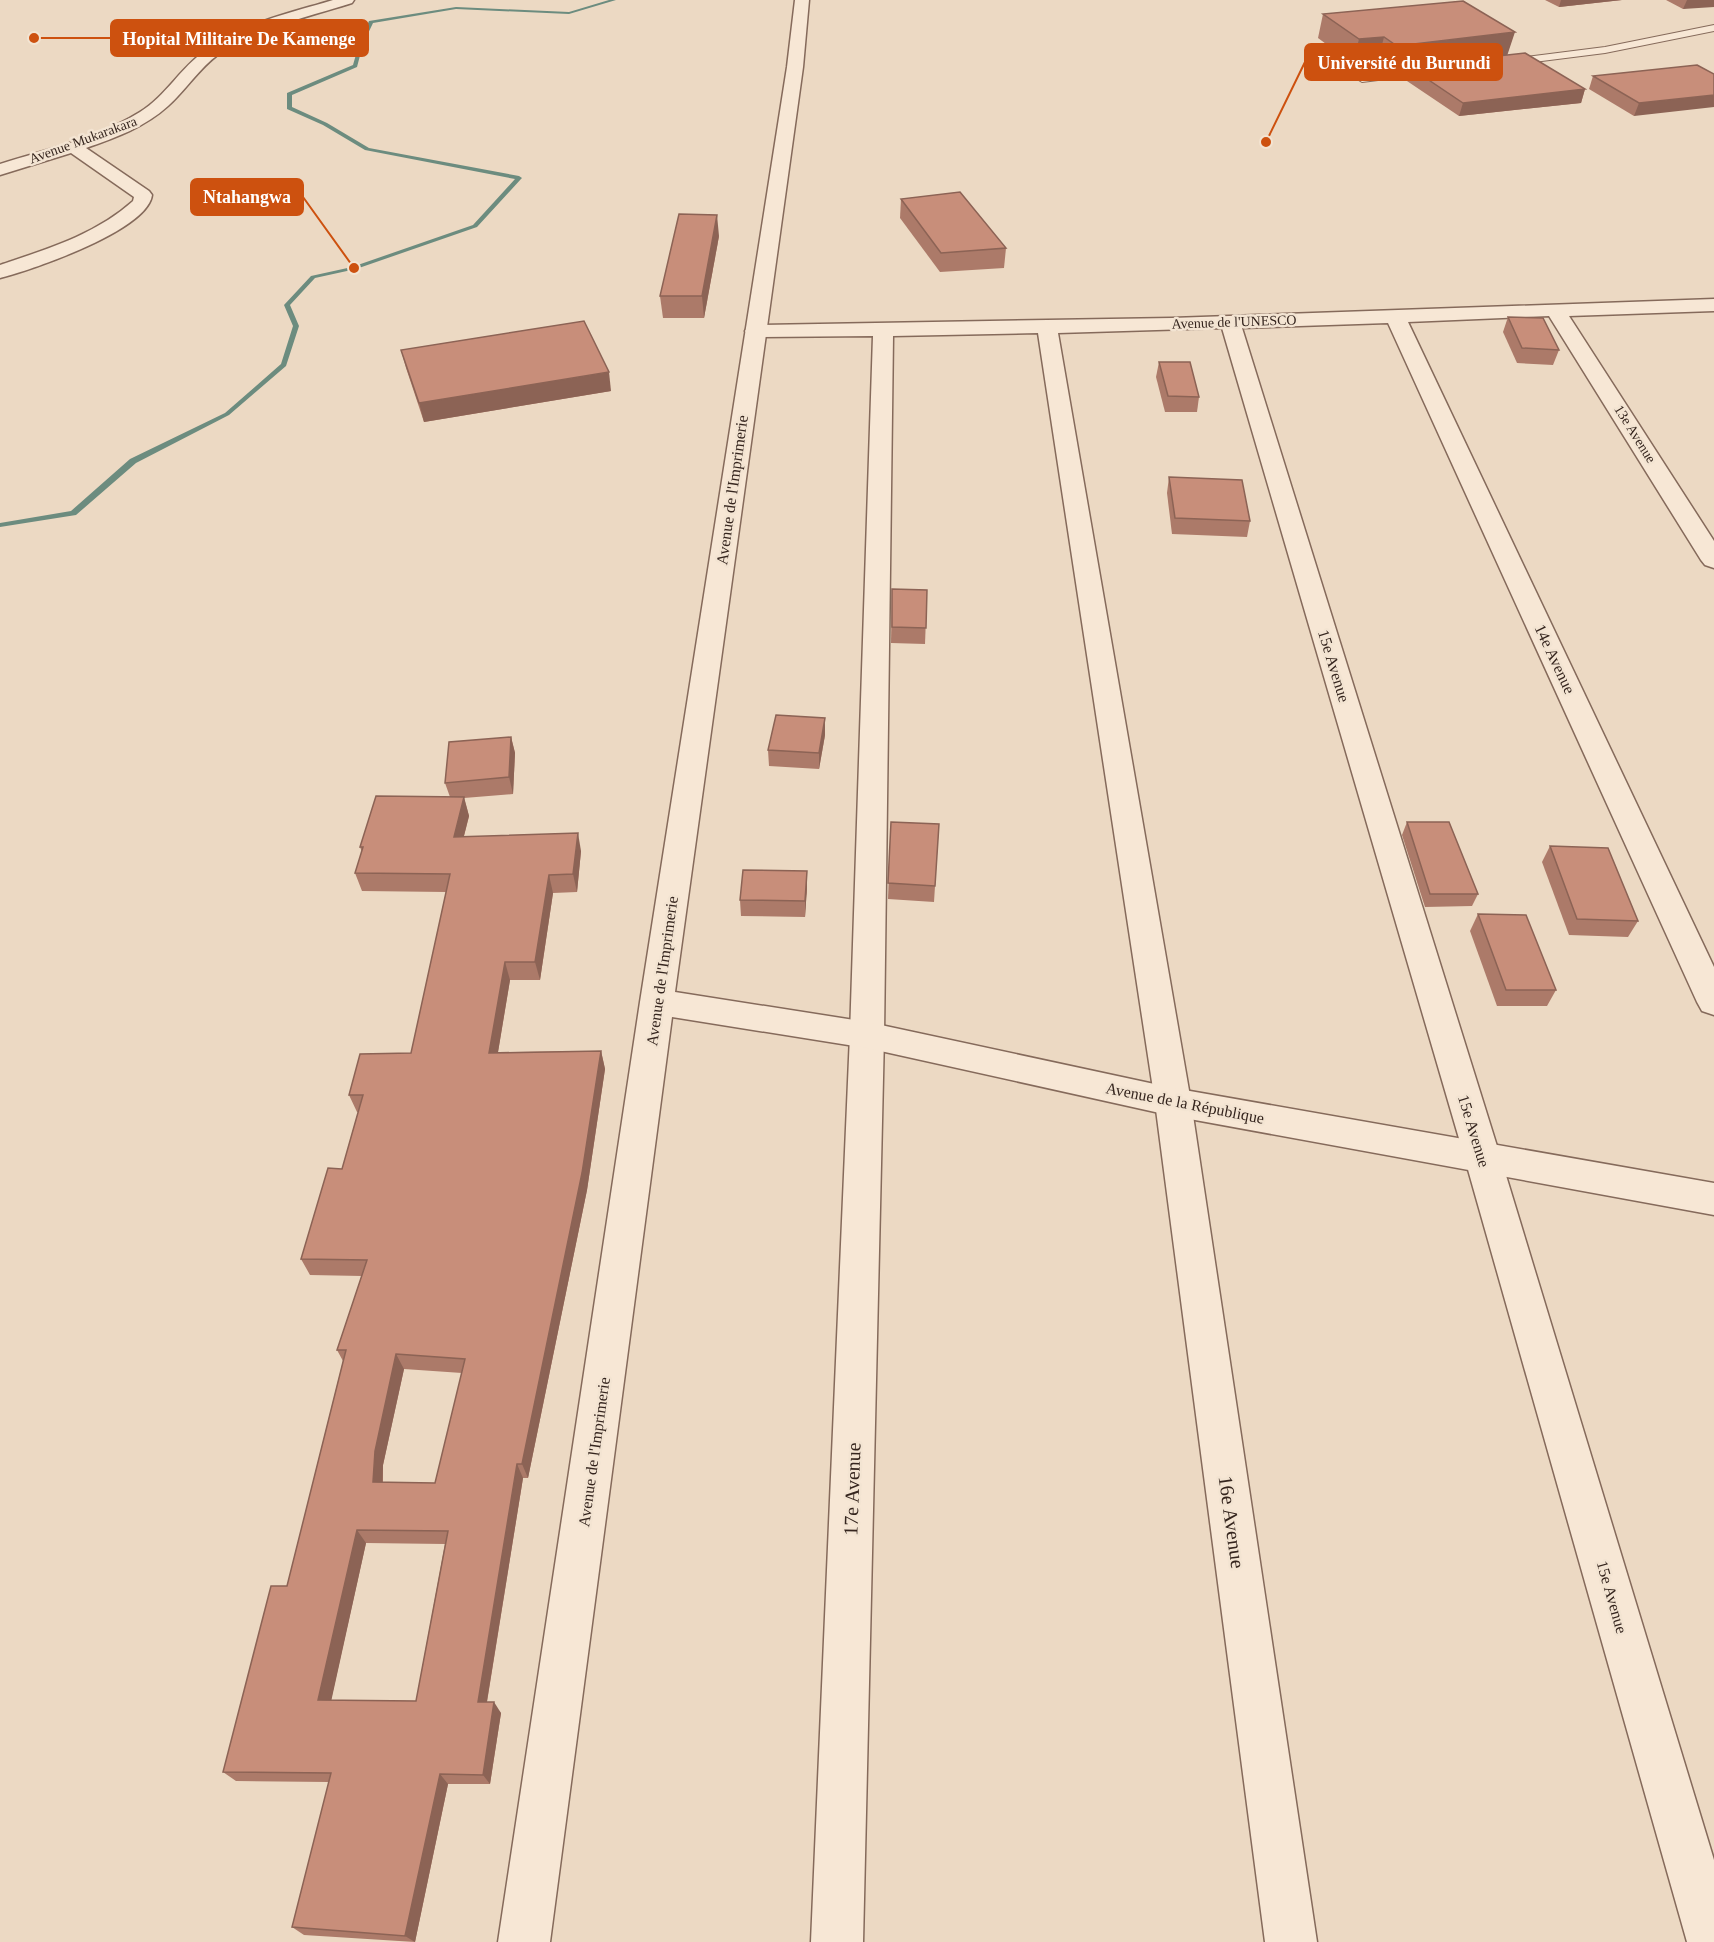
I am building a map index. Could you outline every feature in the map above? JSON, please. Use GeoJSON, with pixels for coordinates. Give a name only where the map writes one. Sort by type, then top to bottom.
{"type":"FeatureCollection","features":[{"type":"Feature","properties":{"kind":"street","name":"Avenue Mukarakara"},"geometry":{"type":"LineString","coordinates":[[0,170],[132,124],[162,103],[200,61],[222,46],[347,0]]}},
{"type":"Feature","properties":{"kind":"street","name":"Avenue de l'Imprimerie"},"geometry":{"type":"LineString","coordinates":[[524,1942],[657,1002],[795,67],[802,0]]}},
{"type":"Feature","properties":{"kind":"street"},"geometry":{"type":"LineString","coordinates":[[0,272],[101,232],[117,224],[142,203],[143,195],[72,146]]}},
{"type":"Feature","properties":{"kind":"street","name":"Avenue de l'UNESCO"},"geometry":{"type":"LineString","coordinates":[[755,331],[1047,327],[1714,305]]}},
{"type":"Feature","properties":{"kind":"street","name":"13e Avenue"},"geometry":{"type":"LineString","coordinates":[[1555,309],[1714,560]]}},
{"type":"Feature","properties":{"kind":"street","name":"14e Avenue"},"geometry":{"type":"LineString","coordinates":[[1395,316],[1714,1002]]}},
{"type":"Feature","properties":{"kind":"street","name":"15e Avenue"},"geometry":{"type":"LineString","coordinates":[[1230,322],[1483,1159],[1713,1942]]}},
{"type":"Feature","properties":{"kind":"street","name":"16e Avenue"},"geometry":{"type":"LineString","coordinates":[[1047,327],[1173,1102],[1291,1942]]}},
{"type":"Feature","properties":{"kind":"street","name":"17e Avenue"},"geometry":{"type":"LineString","coordinates":[[837,1942],[867,1035],[883,330]]}},
{"type":"Feature","properties":{"kind":"street","name":"Avenue de la République"},"geometry":{"type":"LineString","coordinates":[[657,1002],[867,1035],[1173,1102],[1714,1199]]}},
{"type":"Feature","properties":{"kind":"lane"},"geometry":{"type":"LineString","coordinates":[[1501,63],[1605,50],[1714,28]]}},
{"type":"Feature","properties":{"kind":"lane"},"geometry":{"type":"LineString","coordinates":[[1362,79],[1443,70]]}},
{"type":"Feature","properties":{"kind":"building"},"geometry":{"type":"Polygon","coordinates":[[[1463,1],[1515,32],[1397,46],[1384,37],[1359,39],[1323,14],[1463,1]]]}},
{"type":"Feature","properties":{"kind":"building"},"geometry":{"type":"Polygon","coordinates":[[[1525,53],[1585,89],[1463,103],[1408,66],[1525,53]]]}},
{"type":"Feature","properties":{"kind":"building"},"geometry":{"type":"Polygon","coordinates":[[[1697,65],[1714,74],[1714,95],[1639,103],[1593,76],[1697,65]]]}},
{"type":"Feature","properties":{"kind":"building"},"geometry":{"type":"Polygon","coordinates":[[[960,192],[1006,248],[941,253],[901,199],[960,192]]]}},
{"type":"Feature","properties":{"kind":"building"},"geometry":{"type":"Polygon","coordinates":[[[679,214],[717,215],[702,296],[660,296],[679,214]]]}},
{"type":"Feature","properties":{"kind":"building"},"geometry":{"type":"Polygon","coordinates":[[[1508,317],[1543,318],[1559,350],[1522,348],[1508,317]]]}},
{"type":"Feature","properties":{"kind":"building"},"geometry":{"type":"Polygon","coordinates":[[[584,321],[609,372],[419,403],[401,350],[584,321]]]}},
{"type":"Feature","properties":{"kind":"building"},"geometry":{"type":"Polygon","coordinates":[[[1159,362],[1190,362],[1199,397],[1168,396],[1159,362]]]}},
{"type":"Feature","properties":{"kind":"building"},"geometry":{"type":"Polygon","coordinates":[[[1169,477],[1242,480],[1250,521],[1175,518],[1169,477]]]}},
{"type":"Feature","properties":{"kind":"building"},"geometry":{"type":"Polygon","coordinates":[[[892,589],[927,590],[926,628],[892,627],[892,589]]]}},
{"type":"Feature","properties":{"kind":"building"},"geometry":{"type":"Polygon","coordinates":[[[776,715],[825,718],[819,753],[768,750],[776,715]]]}},
{"type":"Feature","properties":{"kind":"building"},"geometry":{"type":"Polygon","coordinates":[[[511,737],[509,777],[445,783],[449,742],[511,737]]]}},
{"type":"Feature","properties":{"kind":"building"},"geometry":{"type":"Polygon","coordinates":[[[376,796],[464,797],[454,837],[578,833],[573,874],[549,875],[535,962],[505,962],[489,1053],[601,1051],[582,1173],[522,1464],[517,1464],[478,1702],[494,1702],[483,1775],[440,1774],[405,1936],[292,1927],[331,1773],[223,1772],[271,1586],[287,1586],[346,1350],[337,1350],[367,1260],[301,1259],[328,1168],[342,1169],[363,1095],[349,1095],[360,1054],[411,1053],[450,874],[355,873],[363,847],[360,847],[376,796]],[[396,1354],[375,1451],[373,1482],[435,1483],[465,1359],[396,1354]],[[357,1530],[318,1700],[416,1701],[448,1531],[357,1530]]]}},
{"type":"Feature","properties":{"kind":"building"},"geometry":{"type":"Polygon","coordinates":[[[891,822],[939,824],[935,886],[888,883],[891,822]]]}},
{"type":"Feature","properties":{"kind":"building"},"geometry":{"type":"Polygon","coordinates":[[[1407,822],[1449,822],[1478,894],[1430,894],[1407,822]]]}},
{"type":"Feature","properties":{"kind":"building"},"geometry":{"type":"Polygon","coordinates":[[[1550,846],[1608,848],[1638,921],[1577,919],[1550,846]]]}},
{"type":"Feature","properties":{"kind":"building"},"geometry":{"type":"Polygon","coordinates":[[[743,870],[807,871],[805,901],[740,900],[743,870]]]}},
{"type":"Feature","properties":{"kind":"building"},"geometry":{"type":"Polygon","coordinates":[[[1478,914],[1526,915],[1556,990],[1506,990],[1478,914]]]}},
{"type":"Feature","properties":{"kind":"waterway"},"geometry":{"type":"LineString","coordinates":[[0,525],[73,513],[133,461],[227,414],[284,365],[296,326],[287,305],[313,277],[354,268],[475,226],[519,178],[367,149],[325,124],[289,108],[289,94],[355,66],[361,44],[371,22],[456,8],[569,13],[614,0]]}},
{"type":"Feature","properties":{"kind":"place","name":"Hopital Militaire De Kamenge"},"geometry":{"type":"Point","coordinates":[34,38]}},
{"type":"Feature","properties":{"kind":"place","name":"Université du Burundi"},"geometry":{"type":"Point","coordinates":[1266,142]}},
{"type":"Feature","properties":{"kind":"place","name":"Ntahangwa"},"geometry":{"type":"Point","coordinates":[354,268]}}]}
